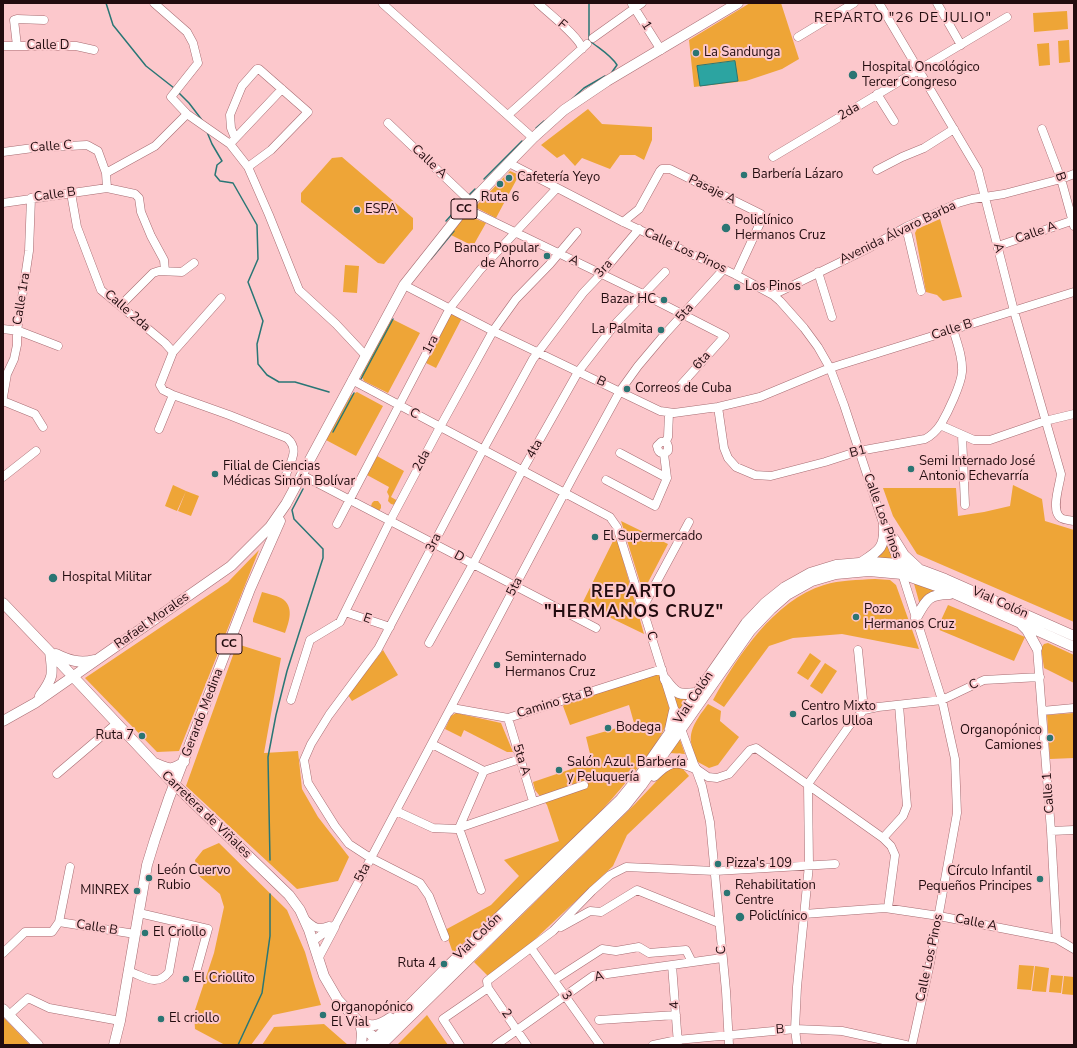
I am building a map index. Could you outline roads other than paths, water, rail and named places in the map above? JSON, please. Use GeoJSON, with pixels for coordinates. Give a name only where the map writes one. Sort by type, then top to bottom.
{"type":"FeatureCollection","features":[{"type":"Feature","properties":{"kind":"main road","name":"CC"},"geometry":{"type":"LineString","coordinates":[[286,504],[404,285],[468,205],[533,138],[570,106],[607,81],[738,3]]}},
{"type":"Feature","properties":{"kind":"main road","name":"Rafael Morales"},"geometry":{"type":"LineString","coordinates":[[3,721],[35,703],[231,566],[270,527],[286,504]]}},
{"type":"Feature","properties":{"kind":"main road","name":"Gerardo Medina"},"geometry":{"type":"LineString","coordinates":[[114,1045],[120,1021],[147,865],[155,839],[250,589],[286,504]]}},
{"type":"Feature","properties":{"kind":"main road"},"geometry":{"type":"LineString","coordinates":[[861,562],[882,547],[884,526]]}},
{"type":"Feature","properties":{"kind":"main road"},"geometry":{"type":"LineString","coordinates":[[884,526],[904,555],[921,570]]}},
{"type":"Feature","properties":{"kind":"main road","name":"Vial Colón"},"geometry":{"type":"LineString","coordinates":[[375,1043],[625,806],[681,730],[703,689],[746,624],[765,603],[785,586],[810,573],[836,564],[870,562],[901,569],[953,594],[1020,622],[1074,647]]}},
{"type":"Feature","properties":{"kind":"main road","name":"Vial Colón"},"geometry":{"type":"LineString","coordinates":[[375,1043],[427,987],[622,799],[668,736],[686,728],[697,707],[703,689],[750,631],[771,609],[788,595],[812,581],[836,574],[901,569],[921,570],[945,579],[1074,636]]}},
{"type":"Feature","properties":{"kind":"main road"},"geometry":{"type":"LineString","coordinates":[[916,618],[924,604],[933,596],[953,594]]}},
{"type":"Feature","properties":{"kind":"main road","name":"Carretera de Viñales"},"geometry":{"type":"LineString","coordinates":[[3,603],[153,763],[289,895],[300,910],[324,976],[338,1000],[360,1022],[375,1043]]}},
{"type":"Feature","properties":{"kind":"main road"},"geometry":{"type":"LineString","coordinates":[[1020,622],[1027,630],[1037,648]]}},
{"type":"Feature","properties":{"kind":"main road"},"geometry":{"type":"LineString","coordinates":[[1037,648],[1044,638],[1060,640]]}},
{"type":"Feature","properties":{"kind":"main road"},"geometry":{"type":"LineString","coordinates":[[35,703],[48,685],[52,672],[50,652],[68,660],[80,662],[100,658]]}},
{"type":"Feature","properties":{"kind":"main road"},"geometry":{"type":"LineString","coordinates":[[663,674],[677,686],[688,689],[696,687],[703,689]]}},
{"type":"Feature","properties":{"kind":"main road"},"geometry":{"type":"LineString","coordinates":[[668,736],[674,711]]}},
{"type":"Feature","properties":{"kind":"main road"},"geometry":{"type":"LineString","coordinates":[[650,761],[672,756],[693,764]]}},
{"type":"Feature","properties":{"kind":"main road"},"geometry":{"type":"LineString","coordinates":[[153,763],[166,768],[175,768],[184,762]]}},
{"type":"Feature","properties":{"kind":"main road"},"geometry":{"type":"LineString","coordinates":[[625,806],[637,796],[663,767],[677,762],[693,764]]}},
{"type":"Feature","properties":{"kind":"main road"},"geometry":{"type":"LineString","coordinates":[[360,1022],[370,1026],[380,1024],[402,1009],[427,987]]}},
{"type":"Feature","properties":{"kind":"main road"},"geometry":{"type":"LineString","coordinates":[[6,1012],[38,1045]]}},
{"type":"Feature","properties":{"kind":"main road"},"geometry":{"type":"LineString","coordinates":[[360,1022],[362,1034],[361,1045]]}},
{"type":"Feature","properties":{"kind":"street"},"geometry":{"type":"LineString","coordinates":[[154,3],[187,32],[193,44],[198,63],[171,97],[187,114],[208,128],[233,141]]}},
{"type":"Feature","properties":{"kind":"street","name":"F"},"geometry":{"type":"LineString","coordinates":[[538,3],[576,36],[581,46],[587,44]]}},
{"type":"Feature","properties":{"kind":"street"},"geometry":{"type":"LineString","coordinates":[[798,37],[854,3]]}},
{"type":"Feature","properties":{"kind":"street","name":"A"},"geometry":{"type":"LineString","coordinates":[[879,3],[978,170],[1014,311],[1061,474],[1056,500],[1058,514],[1061,518],[1074,521]]}},
{"type":"Feature","properties":{"kind":"street"},"geometry":{"type":"LineString","coordinates":[[937,3],[961,45]]}},
{"type":"Feature","properties":{"kind":"street"},"geometry":{"type":"LineString","coordinates":[[383,4],[533,138]]}},
{"type":"Feature","properties":{"kind":"street"},"geometry":{"type":"LineString","coordinates":[[508,115],[587,44],[636,4]]}},
{"type":"Feature","properties":{"kind":"street","name":"1"},"geometry":{"type":"LineString","coordinates":[[636,4],[661,50]]}},
{"type":"Feature","properties":{"kind":"street","name":"2da"},"geometry":{"type":"LineString","coordinates":[[773,157],[1007,18]]}},
{"type":"Feature","properties":{"kind":"street"},"geometry":{"type":"LineString","coordinates":[[17,46],[14,20],[44,20]]}},
{"type":"Feature","properties":{"kind":"street","name":"Calle D"},"geometry":{"type":"LineString","coordinates":[[3,46],[76,46],[94,50]]}},
{"type":"Feature","properties":{"kind":"street"},"geometry":{"type":"LineString","coordinates":[[248,167],[271,150],[308,112],[260,68],[257,69],[242,86],[230,115],[233,141],[248,167],[299,290],[336,324],[366,356]]}},
{"type":"Feature","properties":{"kind":"street"},"geometry":{"type":"LineString","coordinates":[[233,141],[282,89]]}},
{"type":"Feature","properties":{"kind":"street"},"geometry":{"type":"LineString","coordinates":[[877,94],[894,121]]}},
{"type":"Feature","properties":{"kind":"street"},"geometry":{"type":"LineString","coordinates":[[165,271],[164,260],[150,236],[139,198],[135,194],[107,188],[106,173],[155,146],[187,114]]}},
{"type":"Feature","properties":{"kind":"street","name":"Calle A"},"geometry":{"type":"LineString","coordinates":[[388,123],[468,205]]}},
{"type":"Feature","properties":{"kind":"street"},"geometry":{"type":"LineString","coordinates":[[877,170],[924,148],[954,129]]}},
{"type":"Feature","properties":{"kind":"street","name":"B"},"geometry":{"type":"LineString","coordinates":[[1042,129],[1061,179],[1073,222]]}},
{"type":"Feature","properties":{"kind":"street","name":"Calle C"},"geometry":{"type":"LineString","coordinates":[[3,152],[32,148],[87,145],[98,151],[106,173]]}},
{"type":"Feature","properties":{"kind":"street","name":"Calle Los Pinos"},"geometry":{"type":"LineString","coordinates":[[509,163],[623,222],[736,275],[773,295],[780,300],[804,328],[818,347],[830,368],[884,526],[901,569],[942,700],[955,759],[957,813],[930,963],[912,1045]]}},
{"type":"Feature","properties":{"kind":"street","name":"Pasaje A"},"geometry":{"type":"LineString","coordinates":[[623,222],[640,209],[660,171],[662,169],[670,170],[761,214],[761,221],[736,275]]}},
{"type":"Feature","properties":{"kind":"street","name":"Avenida Álvaro Barba"},"geometry":{"type":"LineString","coordinates":[[773,295],[867,249],[906,227],[958,203],[972,199],[1004,194],[1061,179],[1074,174]]}},
{"type":"Feature","properties":{"kind":"street","name":"Calle B"},"geometry":{"type":"LineString","coordinates":[[3,203],[107,188]]}},
{"type":"Feature","properties":{"kind":"street","name":"1ra"},"geometry":{"type":"LineString","coordinates":[[337,524],[450,308],[480,270],[557,188]]}},
{"type":"Feature","properties":{"kind":"street","name":"Calle 2da"},"geometry":{"type":"LineString","coordinates":[[71,193],[78,227],[101,290],[165,343],[173,352]]}},
{"type":"Feature","properties":{"kind":"street","name":"Calle 1ra"},"geometry":{"type":"LineString","coordinates":[[3,397],[7,374],[14,359],[17,346],[17,331],[27,270],[31,198]]}},
{"type":"Feature","properties":{"kind":"street","name":"A"},"geometry":{"type":"LineString","coordinates":[[468,205],[516,233],[726,336]]}},
{"type":"Feature","properties":{"kind":"street","name":"Calle A"},"geometry":{"type":"LineString","coordinates":[[998,246],[1073,222]]}},
{"type":"Feature","properties":{"kind":"street"},"geometry":{"type":"LineString","coordinates":[[906,227],[921,291]]}},
{"type":"Feature","properties":{"kind":"street","name":"3ra"},"geometry":{"type":"LineString","coordinates":[[445,937],[429,896],[420,883],[371,858],[349,844],[335,826],[308,783],[304,760],[311,744],[324,724],[378,649],[483,450],[538,352],[583,293],[601,274],[638,229]]}},
{"type":"Feature","properties":{"kind":"street","name":"2da"},"geometry":{"type":"LineString","coordinates":[[290,700],[310,640],[340,622],[390,521],[493,331],[516,299],[559,254],[577,232]]}},
{"type":"Feature","properties":{"kind":"street"},"geometry":{"type":"LineString","coordinates":[[120,306],[153,273],[160,271],[182,272],[194,263]]}},
{"type":"Feature","properties":{"kind":"street","name":"5ta"},"geometry":{"type":"LineString","coordinates":[[318,959],[620,391],[638,366],[723,270]]}},
{"type":"Feature","properties":{"kind":"street","name":"4ta"},"geometry":{"type":"LineString","coordinates":[[429,643],[522,471],[578,372],[617,322],[642,294],[665,272]]}},
{"type":"Feature","properties":{"kind":"street"},"geometry":{"type":"LineString","coordinates":[[818,272],[832,317]]}},
{"type":"Feature","properties":{"kind":"street","name":"B"},"geometry":{"type":"LineString","coordinates":[[404,285],[493,331],[660,411],[668,412],[718,407],[760,397],[830,368]]}},
{"type":"Feature","properties":{"kind":"street","name":"Calle B"},"geometry":{"type":"LineString","coordinates":[[830,368],[1074,292]]}},
{"type":"Feature","properties":{"kind":"street"},"geometry":{"type":"LineString","coordinates":[[221,298],[173,352],[160,385],[163,390],[173,395],[287,438],[293,444],[294,450],[285,478],[296,487]]}},
{"type":"Feature","properties":{"kind":"street"},"geometry":{"type":"LineString","coordinates":[[3,329],[17,331],[58,346]]}},
{"type":"Feature","properties":{"kind":"street","name":"B1"},"geometry":{"type":"LineString","coordinates":[[718,407],[724,448],[728,458],[736,467],[755,475],[772,476],[859,451],[925,439],[932,435],[940,425],[959,385],[962,372],[961,355],[953,329]]}},
{"type":"Feature","properties":{"kind":"street","name":"6ta"},"geometry":{"type":"LineString","coordinates":[[679,387],[726,336]]}},
{"type":"Feature","properties":{"kind":"street","name":"C"},"geometry":{"type":"LineString","coordinates":[[352,380],[610,517],[617,527],[674,711],[702,786],[710,822],[729,1045]]}},
{"type":"Feature","properties":{"kind":"street"},"geometry":{"type":"LineString","coordinates":[[160,429],[173,395]]}},
{"type":"Feature","properties":{"kind":"street"},"geometry":{"type":"LineString","coordinates":[[3,400],[36,414],[43,427]]}},
{"type":"Feature","properties":{"kind":"street"},"geometry":{"type":"LineString","coordinates":[[606,480],[655,506],[667,478],[664,454],[657,450],[657,446],[661,442],[666,442],[668,437],[668,412]]}},
{"type":"Feature","properties":{"kind":"street"},"geometry":{"type":"LineString","coordinates":[[940,425],[974,440],[990,440],[1045,421],[1074,414]]}},
{"type":"Feature","properties":{"kind":"street"},"geometry":{"type":"LineString","coordinates":[[962,435],[965,505]]}},
{"type":"Feature","properties":{"kind":"street"},"geometry":{"type":"LineString","coordinates":[[3,477],[36,451]]}},
{"type":"Feature","properties":{"kind":"street"},"geometry":{"type":"LineString","coordinates":[[620,454],[667,478]]}},
{"type":"Feature","properties":{"kind":"street","name":"D"},"geometry":{"type":"LineString","coordinates":[[302,474],[349,500],[596,628]]}},
{"type":"Feature","properties":{"kind":"street"},"geometry":{"type":"LineString","coordinates":[[642,609],[689,522]]}},
{"type":"Feature","properties":{"kind":"street","name":"E"},"geometry":{"type":"LineString","coordinates":[[345,612],[390,627]]}},
{"type":"Feature","properties":{"kind":"street","name":"Calle 1"},"geometry":{"type":"LineString","coordinates":[[1037,648],[1051,831],[1057,939]]}},
{"type":"Feature","properties":{"kind":"street"},"geometry":{"type":"LineString","coordinates":[[797,1045],[795,1029],[809,865],[808,784],[849,726],[864,710],[858,650]]}},
{"type":"Feature","properties":{"kind":"street","name":"Camino 5ta B"},"geometry":{"type":"LineString","coordinates":[[449,712],[452,708],[508,718],[663,674]]}},
{"type":"Feature","properties":{"kind":"street","name":"C"},"geometry":{"type":"LineString","coordinates":[[864,710],[942,700],[984,680],[1040,677]]}},
{"type":"Feature","properties":{"kind":"street"},"geometry":{"type":"LineString","coordinates":[[883,838],[903,816],[907,806],[899,705]]}},
{"type":"Feature","properties":{"kind":"street"},"geometry":{"type":"LineString","coordinates":[[1042,711],[1074,708]]}},
{"type":"Feature","properties":{"kind":"street","name":"5ta A"},"geometry":{"type":"LineString","coordinates":[[508,718],[533,802]]}},
{"type":"Feature","properties":{"kind":"street"},"geometry":{"type":"LineString","coordinates":[[57,774],[117,723]]}},
{"type":"Feature","properties":{"kind":"street"},"geometry":{"type":"LineString","coordinates":[[432,744],[484,771],[520,759]]}},
{"type":"Feature","properties":{"kind":"street"},"geometry":{"type":"LineString","coordinates":[[693,764],[708,777],[717,778],[729,774],[750,750],[756,748],[883,838],[891,846],[895,855],[888,908]]}},
{"type":"Feature","properties":{"kind":"street"},"geometry":{"type":"LineString","coordinates":[[481,890],[459,828],[484,771]]}},
{"type":"Feature","properties":{"kind":"street"},"geometry":{"type":"LineString","coordinates":[[396,811],[433,828],[456,829],[584,785]]}},
{"type":"Feature","properties":{"kind":"street"},"geometry":{"type":"LineString","coordinates":[[1051,831],[1074,830]]}},
{"type":"Feature","properties":{"kind":"street"},"geometry":{"type":"LineString","coordinates":[[460,1045],[443,1019],[488,985],[553,931],[592,891],[610,875],[626,867],[715,871],[835,864]]}},
{"type":"Feature","properties":{"kind":"street"},"geometry":{"type":"LineString","coordinates":[[3,953],[25,932],[52,932],[59,922],[70,868]]}},
{"type":"Feature","properties":{"kind":"street"},"geometry":{"type":"LineString","coordinates":[[553,931],[590,911],[601,912],[637,890],[719,923]]}},
{"type":"Feature","properties":{"kind":"street","name":"Calle A"},"geometry":{"type":"LineString","coordinates":[[804,914],[888,908],[939,916],[1057,939],[1074,949]]}},
{"type":"Feature","properties":{"kind":"street"},"geometry":{"type":"LineString","coordinates":[[139,913],[208,929],[197,968]]}},
{"type":"Feature","properties":{"kind":"street"},"geometry":{"type":"LineString","coordinates":[[303,917],[312,926],[321,929],[336,924]]}},
{"type":"Feature","properties":{"kind":"street","name":"Calle B"},"geometry":{"type":"LineString","coordinates":[[59,922],[134,934]]}},
{"type":"Feature","properties":{"kind":"street"},"geometry":{"type":"LineString","coordinates":[[128,971],[144,978],[156,981],[164,978],[169,972],[178,922]]}},
{"type":"Feature","properties":{"kind":"street","name":"5ta"},"geometry":{"type":"LineString","coordinates":[[312,942],[336,924]]}},
{"type":"Feature","properties":{"kind":"street"},"geometry":{"type":"LineString","coordinates":[[554,980],[602,949],[616,951],[639,947],[650,953],[686,950],[692,962]]}},
{"type":"Feature","properties":{"kind":"street","name":"3"},"geometry":{"type":"LineString","coordinates":[[531,948],[600,1045]]}},
{"type":"Feature","properties":{"kind":"street","name":"A"},"geometry":{"type":"LineString","coordinates":[[496,1045],[593,976],[722,958]]}},
{"type":"Feature","properties":{"kind":"street","name":"4"},"geometry":{"type":"LineString","coordinates":[[672,965],[678,1043]]}},
{"type":"Feature","properties":{"kind":"street","name":"2"},"geometry":{"type":"LineString","coordinates":[[488,985],[527,1045]]}},
{"type":"Feature","properties":{"kind":"street"},"geometry":{"type":"LineString","coordinates":[[6,1012],[28,998],[49,1008],[120,1021]]}},
{"type":"Feature","properties":{"kind":"street"},"geometry":{"type":"LineString","coordinates":[[599,1020],[676,1015]]}},
{"type":"Feature","properties":{"kind":"street","name":"B"},"geometry":{"type":"LineString","coordinates":[[653,1045],[678,1043],[729,1035],[795,1029],[842,1031],[906,1045]]}},
{"type":"Feature","properties":{"kind":"water"},"geometry":{"type":"Polygon","coordinates":[[[735,61],[738,81],[700,86],[697,66],[735,61]]]}},
{"type":"Feature","properties":{"kind":"waterway"},"geometry":{"type":"LineString","coordinates":[[106,3],[113,25],[146,66],[174,88]]}},
{"type":"Feature","properties":{"kind":"waterway"},"geometry":{"type":"LineString","coordinates":[[589,3],[589,40],[607,54],[617,65],[612,72]]}},
{"type":"Feature","properties":{"kind":"waterway"},"geometry":{"type":"LineString","coordinates":[[572,99],[584,88],[605,76]]}},
{"type":"Feature","properties":{"kind":"waterway"},"geometry":{"type":"LineString","coordinates":[[178,92],[202,120]]}},
{"type":"Feature","properties":{"kind":"waterway"},"geometry":{"type":"LineString","coordinates":[[536,128],[544,121]]}},
{"type":"Feature","properties":{"kind":"waterway"},"geometry":{"type":"LineString","coordinates":[[207,132],[222,161],[217,165],[215,175],[220,181],[233,183],[257,225],[258,259],[248,282],[263,321],[257,344],[258,364],[267,375],[279,382],[295,382],[329,392]]}},
{"type":"Feature","properties":{"kind":"waterway"},"geometry":{"type":"LineString","coordinates":[[484,179],[522,141]]}},
{"type":"Feature","properties":{"kind":"waterway"},"geometry":{"type":"LineString","coordinates":[[469,195],[475,189]]}},
{"type":"Feature","properties":{"kind":"waterway"},"geometry":{"type":"LineString","coordinates":[[446,221],[462,203]]}},
{"type":"Feature","properties":{"kind":"waterway"},"geometry":{"type":"LineString","coordinates":[[431,259],[454,231]]}},
{"type":"Feature","properties":{"kind":"waterway"},"geometry":{"type":"LineString","coordinates":[[361,379],[393,319]]}},
{"type":"Feature","properties":{"kind":"waterway"},"geometry":{"type":"LineString","coordinates":[[333,432],[354,393]]}},
{"type":"Feature","properties":{"kind":"waterway"},"geometry":{"type":"LineString","coordinates":[[270,860],[268,757],[276,715],[287,671],[323,558],[323,549],[294,519],[292,510],[303,489]]}},
{"type":"Feature","properties":{"kind":"waterway"},"geometry":{"type":"LineString","coordinates":[[238,1045],[262,993],[270,936],[270,894]]}},
{"type":"Feature","properties":{"kind":"place","name":"La Sandunga"},"geometry":{"type":"Point","coordinates":[696,53]}},
{"type":"Feature","properties":{"kind":"place","name":"Hospital Oncológico Tercer Congreso"},"geometry":{"type":"Point","coordinates":[853,75]}},
{"type":"Feature","properties":{"kind":"place","name":"Barbería Lázaro"},"geometry":{"type":"Point","coordinates":[744,175]}},
{"type":"Feature","properties":{"kind":"place","name":"Cafetería Yeyo"},"geometry":{"type":"Point","coordinates":[509,178]}},
{"type":"Feature","properties":{"kind":"place","name":"Ruta 6"},"geometry":{"type":"Point","coordinates":[500,184]}},
{"type":"Feature","properties":{"kind":"place","name":"ESPA"},"geometry":{"type":"Point","coordinates":[357,210]}},
{"type":"Feature","properties":{"kind":"place","name":"Policlínico Hermanos Cruz"},"geometry":{"type":"Point","coordinates":[726,228]}},
{"type":"Feature","properties":{"kind":"place","name":"Banco Popular de Ahorro"},"geometry":{"type":"Point","coordinates":[547,256]}},
{"type":"Feature","properties":{"kind":"place","name":"Los Pinos"},"geometry":{"type":"Point","coordinates":[737,287]}},
{"type":"Feature","properties":{"kind":"place","name":"Bazar HC"},"geometry":{"type":"Point","coordinates":[664,300]}},
{"type":"Feature","properties":{"kind":"place","name":"La Palmita"},"geometry":{"type":"Point","coordinates":[661,330]}},
{"type":"Feature","properties":{"kind":"place","name":"Correos de Cuba"},"geometry":{"type":"Point","coordinates":[627,389]}},
{"type":"Feature","properties":{"kind":"place","name":"Semi Internado José Antonio Echevarría"},"geometry":{"type":"Point","coordinates":[911,469]}},
{"type":"Feature","properties":{"kind":"place","name":"Filial de Ciencias Médicas Simón Bolívar"},"geometry":{"type":"Point","coordinates":[215,474]}},
{"type":"Feature","properties":{"kind":"place","name":"El Supermercado"},"geometry":{"type":"Point","coordinates":[595,537]}},
{"type":"Feature","properties":{"kind":"place","name":"Hospital Militar"},"geometry":{"type":"Point","coordinates":[53,578]}},
{"type":"Feature","properties":{"kind":"place","name":"Pozo Hermanos Cruz"},"geometry":{"type":"Point","coordinates":[856,617]}},
{"type":"Feature","properties":{"kind":"place","name":"Seminternado Hermanos Cruz"},"geometry":{"type":"Point","coordinates":[497,665]}},
{"type":"Feature","properties":{"kind":"place","name":"Centro Mixto Carlos Ulloa"},"geometry":{"type":"Point","coordinates":[793,714]}},
{"type":"Feature","properties":{"kind":"place","name":"Bodega"},"geometry":{"type":"Point","coordinates":[608,728]}},
{"type":"Feature","properties":{"kind":"place","name":"Ruta 7"},"geometry":{"type":"Point","coordinates":[142,736]}},
{"type":"Feature","properties":{"kind":"place","name":"Organopónico Camiones"},"geometry":{"type":"Point","coordinates":[1050,738]}},
{"type":"Feature","properties":{"kind":"place","name":"Salón Azul. Barbería y Peluquería"},"geometry":{"type":"Point","coordinates":[559,770]}},
{"type":"Feature","properties":{"kind":"place","name":"Pizza's 109"},"geometry":{"type":"Point","coordinates":[718,864]}},
{"type":"Feature","properties":{"kind":"place","name":"León Cuervo Rubio"},"geometry":{"type":"Point","coordinates":[149,878]}},
{"type":"Feature","properties":{"kind":"place","name":"Círculo Infantil Pequeños Principes"},"geometry":{"type":"Point","coordinates":[1040,879]}},
{"type":"Feature","properties":{"kind":"place","name":"MINREX"},"geometry":{"type":"Point","coordinates":[137,891]}},
{"type":"Feature","properties":{"kind":"place","name":"Rehabilitation Centre"},"geometry":{"type":"Point","coordinates":[727,893]}},
{"type":"Feature","properties":{"kind":"place","name":"Policlínico"},"geometry":{"type":"Point","coordinates":[740,917]}},
{"type":"Feature","properties":{"kind":"place","name":"El Criollo"},"geometry":{"type":"Point","coordinates":[145,933]}},
{"type":"Feature","properties":{"kind":"place","name":"Ruta 4"},"geometry":{"type":"Point","coordinates":[444,964]}},
{"type":"Feature","properties":{"kind":"place","name":"El Criollito"},"geometry":{"type":"Point","coordinates":[186,979]}},
{"type":"Feature","properties":{"kind":"place","name":"Organopónico El Vial"},"geometry":{"type":"Point","coordinates":[323,1015]}},
{"type":"Feature","properties":{"kind":"place","name":"El criollo"},"geometry":{"type":"Point","coordinates":[161,1019]}},
{"type":"Feature","properties":{"kind":"district","name":"REPARTO \"26 DE JULIO\""},"geometry":{"type":"Point","coordinates":[903,19]}},
{"type":"Feature","properties":{"kind":"district","name":"REPARTO \"HERMANOS CRUZ\""},"geometry":{"type":"Point","coordinates":[634,603]}}]}
